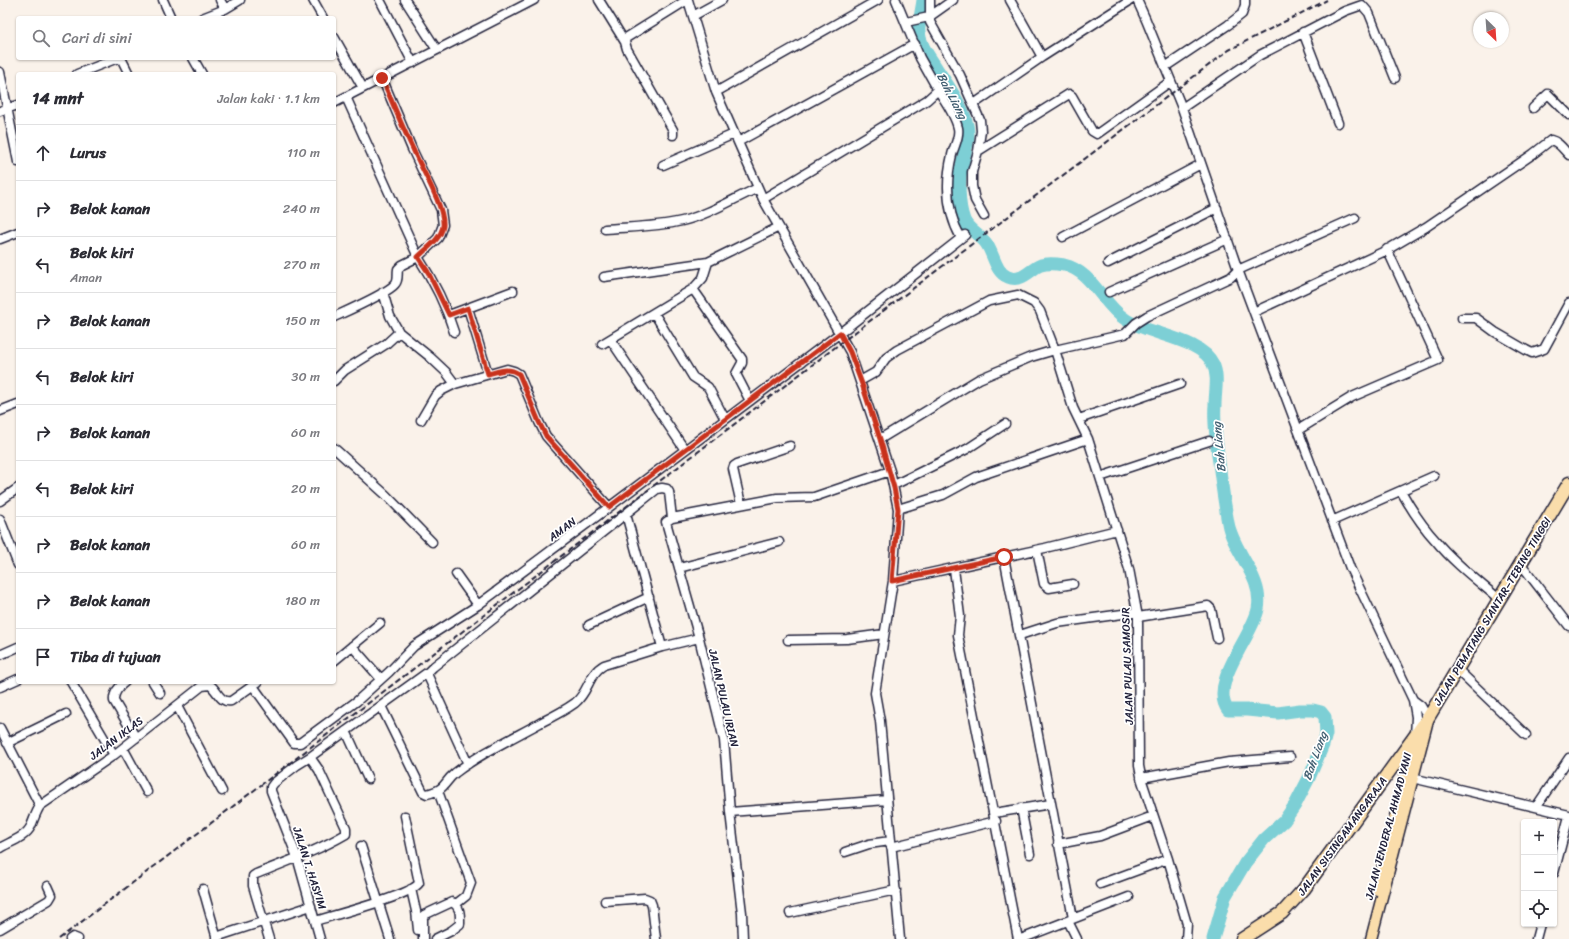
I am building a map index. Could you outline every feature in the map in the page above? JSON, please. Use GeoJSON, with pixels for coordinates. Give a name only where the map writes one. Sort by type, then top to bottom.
{"type":"FeatureCollection","features":[{"type":"Feature","properties":{"kind":"highway","name":"JALAN PEMATANG SIANTAR–TEBING TINGGI"},"geometry":{"type":"LineString","coordinates":[[1428,718],[1569,483]]}},
{"type":"Feature","properties":{"kind":"highway","name":"JALAN SISINGAMANGARAJA"},"geometry":{"type":"LineString","coordinates":[[1242,939],[1282,913],[1304,889],[1428,718]]}},
{"type":"Feature","properties":{"kind":"main road","name":"JALAN JENDERAL AHMAD YANI"},"geometry":{"type":"LineString","coordinates":[[1365,939],[1409,778],[1428,718]]}},
{"type":"Feature","properties":{"kind":"main road","name":"JALAN JENDERAL AHMAD YANI"},"geometry":{"type":"LineString","coordinates":[[1371,939],[1409,778],[1415,736]]}},
{"type":"Feature","properties":{"kind":"street"},"geometry":{"type":"LineString","coordinates":[[163,0],[170,16]]}},
{"type":"Feature","properties":{"kind":"street"},"geometry":{"type":"LineString","coordinates":[[220,0],[225,9]]}},
{"type":"Feature","properties":{"kind":"street"},"geometry":{"type":"LineString","coordinates":[[207,16],[225,9],[240,0]]}},
{"type":"Feature","properties":{"kind":"street"},"geometry":{"type":"LineString","coordinates":[[313,0],[322,16]]}},
{"type":"Feature","properties":{"kind":"street"},"geometry":{"type":"LineString","coordinates":[[380,0],[413,63]]}},
{"type":"Feature","properties":{"kind":"street"},"geometry":{"type":"LineString","coordinates":[[405,0],[436,50]]}},
{"type":"Feature","properties":{"kind":"street"},"geometry":{"type":"LineString","coordinates":[[336,102],[534,0]]}},
{"type":"Feature","properties":{"kind":"street"},"geometry":{"type":"LineString","coordinates":[[599,0],[625,42],[627,49],[673,130],[673,136]]}},
{"type":"Feature","properties":{"kind":"street"},"geometry":{"type":"LineString","coordinates":[[625,42],[626,38],[687,0],[716,92],[763,200],[850,352],[890,471],[898,509],[892,581],[875,693],[880,721],[890,844],[900,939]]}},
{"type":"Feature","properties":{"kind":"street"},"geometry":{"type":"LineString","coordinates":[[693,16],[722,0]]}},
{"type":"Feature","properties":{"kind":"street"},"geometry":{"type":"LineString","coordinates":[[716,92],[878,0]]}},
{"type":"Feature","properties":{"kind":"street"},"geometry":{"type":"LineString","coordinates":[[763,200],[927,100],[938,90],[920,58],[908,22],[896,0]]}},
{"type":"Feature","properties":{"kind":"street"},"geometry":{"type":"LineString","coordinates":[[930,0],[927,18],[974,104],[980,120],[981,131],[972,172],[972,186],[975,200],[984,216]]}},
{"type":"Feature","properties":{"kind":"street"},"geometry":{"type":"LineString","coordinates":[[908,22],[927,18],[953,0]]}},
{"type":"Feature","properties":{"kind":"street"},"geometry":{"type":"LineString","coordinates":[[1010,0],[1042,57]]}},
{"type":"Feature","properties":{"kind":"street"},"geometry":{"type":"LineString","coordinates":[[974,104],[1042,57],[1131,0]]}},
{"type":"Feature","properties":{"kind":"street"},"geometry":{"type":"LineString","coordinates":[[1137,0],[1182,108],[1238,270],[1350,568],[1413,700],[1416,717],[1415,736]]}},
{"type":"Feature","properties":{"kind":"street"},"geometry":{"type":"LineString","coordinates":[[1165,67],[1242,14],[1245,0]]}},
{"type":"Feature","properties":{"kind":"street"},"geometry":{"type":"LineString","coordinates":[[1182,108],[1260,54],[1345,11],[1362,5],[1369,13],[1396,78]]}},
{"type":"Feature","properties":{"kind":"street"},"geometry":{"type":"LineString","coordinates":[[1303,32],[1338,123]]}},
{"type":"Feature","properties":{"kind":"street"},"geometry":{"type":"LineString","coordinates":[[336,41],[363,88]]}},
{"type":"Feature","properties":{"kind":"street"},"geometry":{"type":"LineString","coordinates":[[663,165],[736,138],[915,44]]}},
{"type":"Feature","properties":{"kind":"street"},"geometry":{"type":"LineString","coordinates":[[82,72],[113,60]]}},
{"type":"Feature","properties":{"kind":"street"},"geometry":{"type":"LineString","coordinates":[[122,60],[128,72]]}},
{"type":"Feature","properties":{"kind":"street"},"geometry":{"type":"LineString","coordinates":[[195,60],[201,72]]}},
{"type":"Feature","properties":{"kind":"street"},"geometry":{"type":"LineString","coordinates":[[0,72],[4,110],[16,155]]}},
{"type":"Feature","properties":{"kind":"street"},"geometry":{"type":"LineString","coordinates":[[336,316],[383,292],[396,282],[398,269],[418,257],[438,238],[443,225],[441,210],[412,149],[382,78]]}},
{"type":"Feature","properties":{"kind":"street"},"geometry":{"type":"LineString","coordinates":[[978,150],[1070,94],[1092,131],[1097,134],[1171,81]]}},
{"type":"Feature","properties":{"kind":"street","name":"AMAN"},"geometry":{"type":"LineString","coordinates":[[256,684],[294,743],[300,743],[357,701],[382,679],[414,646],[478,605],[840,333],[963,236],[952,218],[947,187],[948,171],[958,136],[958,129],[956,122],[938,90]]}},
{"type":"Feature","properties":{"kind":"street"},"geometry":{"type":"LineString","coordinates":[[1533,108],[1548,94],[1569,115]]}},
{"type":"Feature","properties":{"kind":"street"},"geometry":{"type":"LineString","coordinates":[[346,97],[418,257],[428,272],[449,315],[454,332]]}},
{"type":"Feature","properties":{"kind":"street"},"geometry":{"type":"LineString","coordinates":[[4,110],[16,106]]}},
{"type":"Feature","properties":{"kind":"street"},"geometry":{"type":"LineString","coordinates":[[1254,312],[1387,249],[1426,227],[1533,154],[1551,140],[1562,147],[1569,155]]}},
{"type":"Feature","properties":{"kind":"street"},"geometry":{"type":"LineString","coordinates":[[1063,237],[1201,164]]}},
{"type":"Feature","properties":{"kind":"street"},"geometry":{"type":"LineString","coordinates":[[605,229],[667,224],[683,221],[723,205],[758,188]]}},
{"type":"Feature","properties":{"kind":"street"},"geometry":{"type":"LineString","coordinates":[[1108,263],[1217,208]]}},
{"type":"Feature","properties":{"kind":"street"},"geometry":{"type":"LineString","coordinates":[[880,439],[979,379],[1031,357],[1125,334],[1136,323],[1231,277],[1238,270],[1355,218]]}},
{"type":"Feature","properties":{"kind":"street"},"geometry":{"type":"LineString","coordinates":[[604,277],[708,262],[779,227]]}},
{"type":"Feature","properties":{"kind":"street"},"geometry":{"type":"LineString","coordinates":[[0,239],[16,233]]}},
{"type":"Feature","properties":{"kind":"street"},"geometry":{"type":"LineString","coordinates":[[1109,292],[1228,239]]}},
{"type":"Feature","properties":{"kind":"street"},"geometry":{"type":"LineString","coordinates":[[1298,430],[1352,397],[1438,360],[1387,249]]}},
{"type":"Feature","properties":{"kind":"street"},"geometry":{"type":"LineString","coordinates":[[602,344],[694,289],[703,278],[708,262]]}},
{"type":"Feature","properties":{"kind":"street"},"geometry":{"type":"LineString","coordinates":[[694,289],[742,359],[742,363],[736,374],[750,401]]}},
{"type":"Feature","properties":{"kind":"street"},"geometry":{"type":"LineString","coordinates":[[449,315],[514,291]]}},
{"type":"Feature","properties":{"kind":"street"},"geometry":{"type":"LineString","coordinates":[[383,292],[390,316],[399,332],[446,372],[455,384]]}},
{"type":"Feature","properties":{"kind":"street","name":"JALAN PULAU SAMOSIR"},"geometry":{"type":"LineString","coordinates":[[860,381],[876,372],[886,358],[896,350],[989,301],[1018,295],[1034,303],[1040,311],[1055,350],[1073,408],[1088,440],[1129,569],[1138,615],[1139,766],[1141,778],[1187,924],[1186,939]]}},
{"type":"Feature","properties":{"kind":"street"},"geometry":{"type":"LineString","coordinates":[[1462,318],[1476,318],[1495,332],[1532,353],[1539,352],[1544,349],[1569,304]]}},
{"type":"Feature","properties":{"kind":"street"},"geometry":{"type":"LineString","coordinates":[[468,308],[488,374]]}},
{"type":"Feature","properties":{"kind":"street"},"geometry":{"type":"LineString","coordinates":[[654,313],[694,377],[708,387],[726,419]]}},
{"type":"Feature","properties":{"kind":"street"},"geometry":{"type":"LineString","coordinates":[[336,379],[345,370],[386,344],[399,332]]}},
{"type":"Feature","properties":{"kind":"street"},"geometry":{"type":"LineString","coordinates":[[610,339],[685,450]]}},
{"type":"Feature","properties":{"kind":"street"},"geometry":{"type":"LineString","coordinates":[[421,420],[435,396],[441,391],[455,384],[488,374],[507,369],[514,371],[519,374],[546,436],[609,507]]}},
{"type":"Feature","properties":{"kind":"street"},"geometry":{"type":"LineString","coordinates":[[1079,419],[1180,384]]}},
{"type":"Feature","properties":{"kind":"street"},"geometry":{"type":"LineString","coordinates":[[0,411],[16,405]]}},
{"type":"Feature","properties":{"kind":"street"},"geometry":{"type":"LineString","coordinates":[[894,485],[967,449],[1005,424]]}},
{"type":"Feature","properties":{"kind":"street"},"geometry":{"type":"LineString","coordinates":[[898,509],[943,495],[976,477],[1088,440]]}},
{"type":"Feature","properties":{"kind":"street"},"geometry":{"type":"LineString","coordinates":[[1100,477],[1209,441]]}},
{"type":"Feature","properties":{"kind":"street"},"geometry":{"type":"LineString","coordinates":[[741,504],[733,469],[734,466],[790,446]]}},
{"type":"Feature","properties":{"kind":"street"},"geometry":{"type":"LineString","coordinates":[[336,450],[391,500],[432,542]]}},
{"type":"Feature","properties":{"kind":"street"},"geometry":{"type":"LineString","coordinates":[[269,939],[254,886],[253,876],[329,844],[346,834],[346,828],[319,770],[310,757],[428,672],[657,489],[667,489],[669,492],[672,518],[777,498],[814,497],[890,471]]}},
{"type":"Feature","properties":{"kind":"street"},"geometry":{"type":"LineString","coordinates":[[1332,521],[1434,476]]}},
{"type":"Feature","properties":{"kind":"street"},"geometry":{"type":"LineString","coordinates":[[0,501],[16,489]]}},
{"type":"Feature","properties":{"kind":"street"},"geometry":{"type":"LineString","coordinates":[[1401,491],[1419,521],[1436,542],[1453,559],[1499,599]]}},
{"type":"Feature","properties":{"kind":"street"},"geometry":{"type":"LineString","coordinates":[[626,514],[650,597],[662,647]]}},
{"type":"Feature","properties":{"kind":"street","name":"JALAN PULAU IRIAN"},"geometry":{"type":"LineString","coordinates":[[672,518],[666,522],[666,526],[699,638],[724,740],[730,812],[742,913],[743,939]]}},
{"type":"Feature","properties":{"kind":"street"},"geometry":{"type":"LineString","coordinates":[[0,519],[16,560]]}},
{"type":"Feature","properties":{"kind":"street"},"geometry":{"type":"LineString","coordinates":[[892,581],[1037,550],[1117,530]]}},
{"type":"Feature","properties":{"kind":"street"},"geometry":{"type":"LineString","coordinates":[[679,568],[779,542]]}},
{"type":"Feature","properties":{"kind":"street"},"geometry":{"type":"LineString","coordinates":[[1037,550],[1044,584],[1046,587],[1049,588],[1073,584]]}},
{"type":"Feature","properties":{"kind":"street"},"geometry":{"type":"LineString","coordinates":[[1004,557],[1051,804],[1070,920],[1077,939]]}},
{"type":"Feature","properties":{"kind":"street"},"geometry":{"type":"LineString","coordinates":[[1520,564],[1567,621]]}},
{"type":"Feature","properties":{"kind":"street"},"geometry":{"type":"LineString","coordinates":[[954,568],[960,616],[958,635],[1019,939],[1129,897]]}},
{"type":"Feature","properties":{"kind":"street"},"geometry":{"type":"LineString","coordinates":[[456,574],[478,605]]}},
{"type":"Feature","properties":{"kind":"street"},"geometry":{"type":"LineString","coordinates":[[589,625],[650,597]]}},
{"type":"Feature","properties":{"kind":"street"},"geometry":{"type":"LineString","coordinates":[[1020,635],[1057,623],[1208,606],[1211,609],[1217,638]]}},
{"type":"Feature","properties":{"kind":"street"},"geometry":{"type":"LineString","coordinates":[[336,659],[380,623]]}},
{"type":"Feature","properties":{"kind":"street"},"geometry":{"type":"LineString","coordinates":[[788,640],[847,639],[884,634]]}},
{"type":"Feature","properties":{"kind":"street"},"geometry":{"type":"LineString","coordinates":[[381,706],[423,792],[427,794],[438,791],[454,774],[487,751],[560,713],[576,703],[586,690],[593,674],[604,665],[662,647],[699,638]]}},
{"type":"Feature","properties":{"kind":"street"},"geometry":{"type":"LineString","coordinates":[[352,646],[382,679]]}},
{"type":"Feature","properties":{"kind":"street"},"geometry":{"type":"LineString","coordinates":[[0,655],[16,648]]}},
{"type":"Feature","properties":{"kind":"street"},"geometry":{"type":"LineString","coordinates":[[1457,669],[1526,735]]}},
{"type":"Feature","properties":{"kind":"street"},"geometry":{"type":"LineString","coordinates":[[428,672],[428,676],[468,764]]}},
{"type":"Feature","properties":{"kind":"street"},"geometry":{"type":"LineString","coordinates":[[0,687],[16,680]]}},
{"type":"Feature","properties":{"kind":"street"},"geometry":{"type":"LineString","coordinates":[[72,684],[114,755]]}},
{"type":"Feature","properties":{"kind":"street"},"geometry":{"type":"LineString","coordinates":[[123,684],[113,697],[136,738]]}},
{"type":"Feature","properties":{"kind":"street"},"geometry":{"type":"LineString","coordinates":[[155,684],[160,693]]}},
{"type":"Feature","properties":{"kind":"street","name":"JALAN IKLAS"},"geometry":{"type":"LineString","coordinates":[[40,806],[114,755],[202,686],[210,685],[223,700],[227,702],[231,701],[256,684]]}},
{"type":"Feature","properties":{"kind":"street"},"geometry":{"type":"LineString","coordinates":[[1413,700],[1421,706],[1428,718]]}},
{"type":"Feature","properties":{"kind":"street"},"geometry":{"type":"LineString","coordinates":[[177,706],[222,791]]}},
{"type":"Feature","properties":{"kind":"street"},"geometry":{"type":"LineString","coordinates":[[7,743],[66,714]]}},
{"type":"Feature","properties":{"kind":"street"},"geometry":{"type":"LineString","coordinates":[[0,728],[40,806],[35,813],[31,827],[26,834],[0,848]]}},
{"type":"Feature","properties":{"kind":"street"},"geometry":{"type":"LineString","coordinates":[[346,731],[368,780]]}},
{"type":"Feature","properties":{"kind":"street"},"geometry":{"type":"LineString","coordinates":[[123,748],[147,792]]}},
{"type":"Feature","properties":{"kind":"street","name":"JALAN T. HASYIM"},"geometry":{"type":"LineString","coordinates":[[310,757],[274,783],[271,787],[271,791],[297,857],[320,939]]}},
{"type":"Feature","properties":{"kind":"street"},"geometry":{"type":"LineString","coordinates":[[1141,778],[1229,762],[1290,758]]}},
{"type":"Feature","properties":{"kind":"street"},"geometry":{"type":"LineString","coordinates":[[1536,807],[1569,758]]}},
{"type":"Feature","properties":{"kind":"street"},"geometry":{"type":"LineString","coordinates":[[1409,778],[1569,815],[1557,861]]}},
{"type":"Feature","properties":{"kind":"street"},"geometry":{"type":"LineString","coordinates":[[438,791],[471,883],[466,896],[456,904]]}},
{"type":"Feature","properties":{"kind":"street"},"geometry":{"type":"LineString","coordinates":[[730,812],[887,800]]}},
{"type":"Feature","properties":{"kind":"street"},"geometry":{"type":"LineString","coordinates":[[845,852],[869,844],[890,844],[995,817],[1021,808],[1051,804]]}},
{"type":"Feature","properties":{"kind":"street"},"geometry":{"type":"LineString","coordinates":[[1021,808],[1030,854]]}},
{"type":"Feature","properties":{"kind":"street"},"geometry":{"type":"LineString","coordinates":[[315,921],[378,902],[417,886],[419,883],[405,816]]}},
{"type":"Feature","properties":{"kind":"street"},"geometry":{"type":"LineString","coordinates":[[1058,844],[1100,836],[1154,816]]}},
{"type":"Feature","properties":{"kind":"street"},"geometry":{"type":"LineString","coordinates":[[361,846],[390,939]]}},
{"type":"Feature","properties":{"kind":"street"},"geometry":{"type":"LineString","coordinates":[[1100,884],[1168,860]]}},
{"type":"Feature","properties":{"kind":"street"},"geometry":{"type":"LineString","coordinates":[[0,930],[50,900],[52,895],[48,886]]}},
{"type":"Feature","properties":{"kind":"street"},"geometry":{"type":"LineString","coordinates":[[411,889],[416,910],[419,939]]}},
{"type":"Feature","properties":{"kind":"street"},"geometry":{"type":"LineString","coordinates":[[203,890],[217,938],[311,906]]}},
{"type":"Feature","properties":{"kind":"street"},"geometry":{"type":"LineString","coordinates":[[790,913],[896,890]]}},
{"type":"Feature","properties":{"kind":"street"},"geometry":{"type":"LineString","coordinates":[[605,901],[645,898],[650,900],[652,905],[656,939]]}},
{"type":"Feature","properties":{"kind":"street"},"geometry":{"type":"LineString","coordinates":[[422,939],[424,915],[452,902],[456,904],[460,912],[460,924],[451,931],[435,939]]}},
{"type":"Feature","properties":{"kind":"street"},"geometry":{"type":"LineString","coordinates":[[1536,939],[1539,927]]}},
{"type":"Feature","properties":{"kind":"street"},"geometry":{"type":"LineString","coordinates":[[70,939],[73,937],[78,939]]}},
{"type":"Feature","properties":{"kind":"waterway","name":"Bah Liang"},"geometry":{"type":"LineString","coordinates":[[923,0],[919,28],[921,42],[957,101],[964,115],[968,132],[959,185],[962,214],[968,227],[981,237],[989,247],[1000,271],[1008,277],[1018,278],[1026,275],[1043,264],[1064,265],[1074,268],[1090,281],[1110,306],[1125,319],[1197,348],[1207,355],[1213,364],[1216,374],[1216,437],[1228,523],[1231,534],[1257,587],[1259,598],[1258,609],[1254,620],[1227,674],[1223,699],[1228,710],[1278,713],[1313,710],[1321,712],[1325,717],[1326,734],[1309,778],[1295,805],[1284,821],[1264,839],[1245,863],[1225,897],[1213,939]]}},
{"type":"Feature","properties":{"kind":"railway"},"geometry":{"type":"LineString","coordinates":[[59,939],[846,339],[1229,50],[1327,0]]}},
{"type":"Feature","properties":{"kind":"route"},"geometry":{"type":"LineString","coordinates":[[382,78],[412,149],[441,210],[443,225],[438,238],[418,257],[428,272],[449,315],[468,308],[488,374],[507,369],[519,374],[546,436],[609,507],[840,333],[850,352],[862,384],[894,488],[898,509],[892,581],[1004,557]]}}]}
